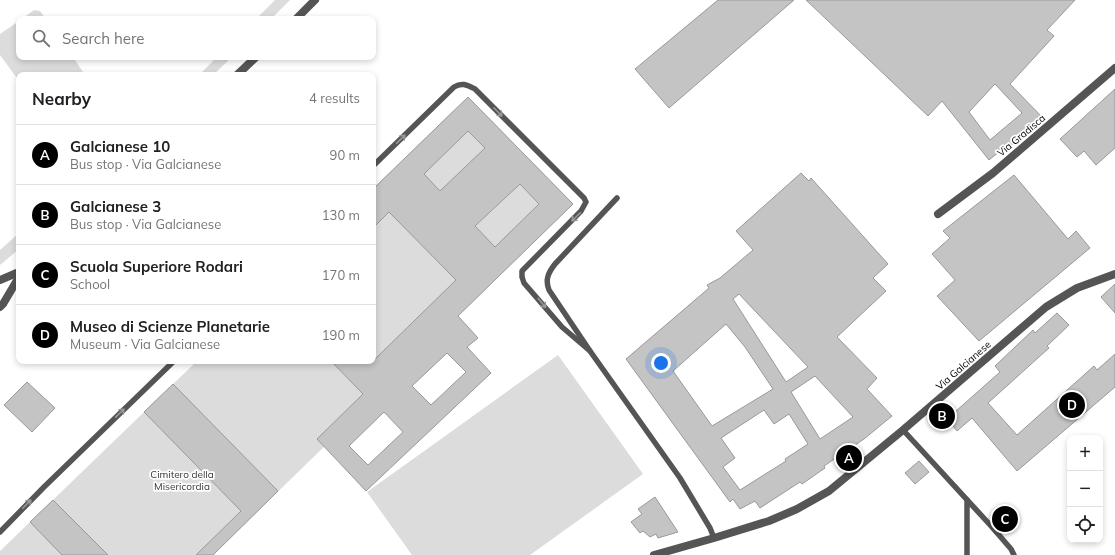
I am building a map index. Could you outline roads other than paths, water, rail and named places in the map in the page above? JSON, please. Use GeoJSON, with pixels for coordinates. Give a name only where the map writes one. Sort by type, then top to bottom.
{"type":"FeatureCollection","features":[{"type":"Feature","properties":{"kind":"street"},"geometry":{"type":"LineString","coordinates":[[299,16],[316,0]]}},
{"type":"Feature","properties":{"kind":"street"},"geometry":{"type":"LineString","coordinates":[[240,72],[253,60]]}},
{"type":"Feature","properties":{"kind":"street","name":"Via Gradisca"},"geometry":{"type":"LineString","coordinates":[[938,214],[993,173],[1115,68]]}},
{"type":"Feature","properties":{"kind":"street"},"geometry":{"type":"LineString","coordinates":[[0,280],[16,273]]}},
{"type":"Feature","properties":{"kind":"street","name":"Via Galcianese"},"geometry":{"type":"LineString","coordinates":[[654,555],[769,521],[797,509],[828,491],[903,430],[1046,307],[1077,288],[1115,274]]}},
{"type":"Feature","properties":{"kind":"street"},"geometry":{"type":"LineString","coordinates":[[0,307],[16,282]]}},
{"type":"Feature","properties":{"kind":"lane"},"geometry":{"type":"LineString","coordinates":[[376,163],[458,84],[463,84],[475,89],[584,198],[586,202],[581,211],[522,271],[522,277],[524,282],[562,327],[590,350]]}},
{"type":"Feature","properties":{"kind":"lane"},"geometry":{"type":"LineString","coordinates":[[617,198],[551,269],[546,284],[590,350],[680,478],[710,528],[714,538]]}},
{"type":"Feature","properties":{"kind":"lane"},"geometry":{"type":"LineString","coordinates":[[0,532],[44,487],[171,364]]}},
{"type":"Feature","properties":{"kind":"lane"},"geometry":{"type":"LineString","coordinates":[[903,430],[1007,544],[1014,555]]}},
{"type":"Feature","properties":{"kind":"lane"},"geometry":{"type":"LineString","coordinates":[[967,500],[967,555]]}},
{"type":"Feature","properties":{"kind":"place","name":"Museo di Scienze Planetarie"},"geometry":{"type":"Point","coordinates":[1072,405]}},
{"type":"Feature","properties":{"kind":"place","name":"Galcianese 3"},"geometry":{"type":"Point","coordinates":[942,416]}},
{"type":"Feature","properties":{"kind":"place","name":"Galcianese 10"},"geometry":{"type":"Point","coordinates":[849,458]}},
{"type":"Feature","properties":{"kind":"place","name":"Scuola Superiore Rodari"},"geometry":{"type":"Point","coordinates":[1005,519]}},
{"type":"Feature","properties":{"kind":"park label","name":"Cimitero della Misericordia"},"geometry":{"type":"Point","coordinates":[182,480]}}]}
